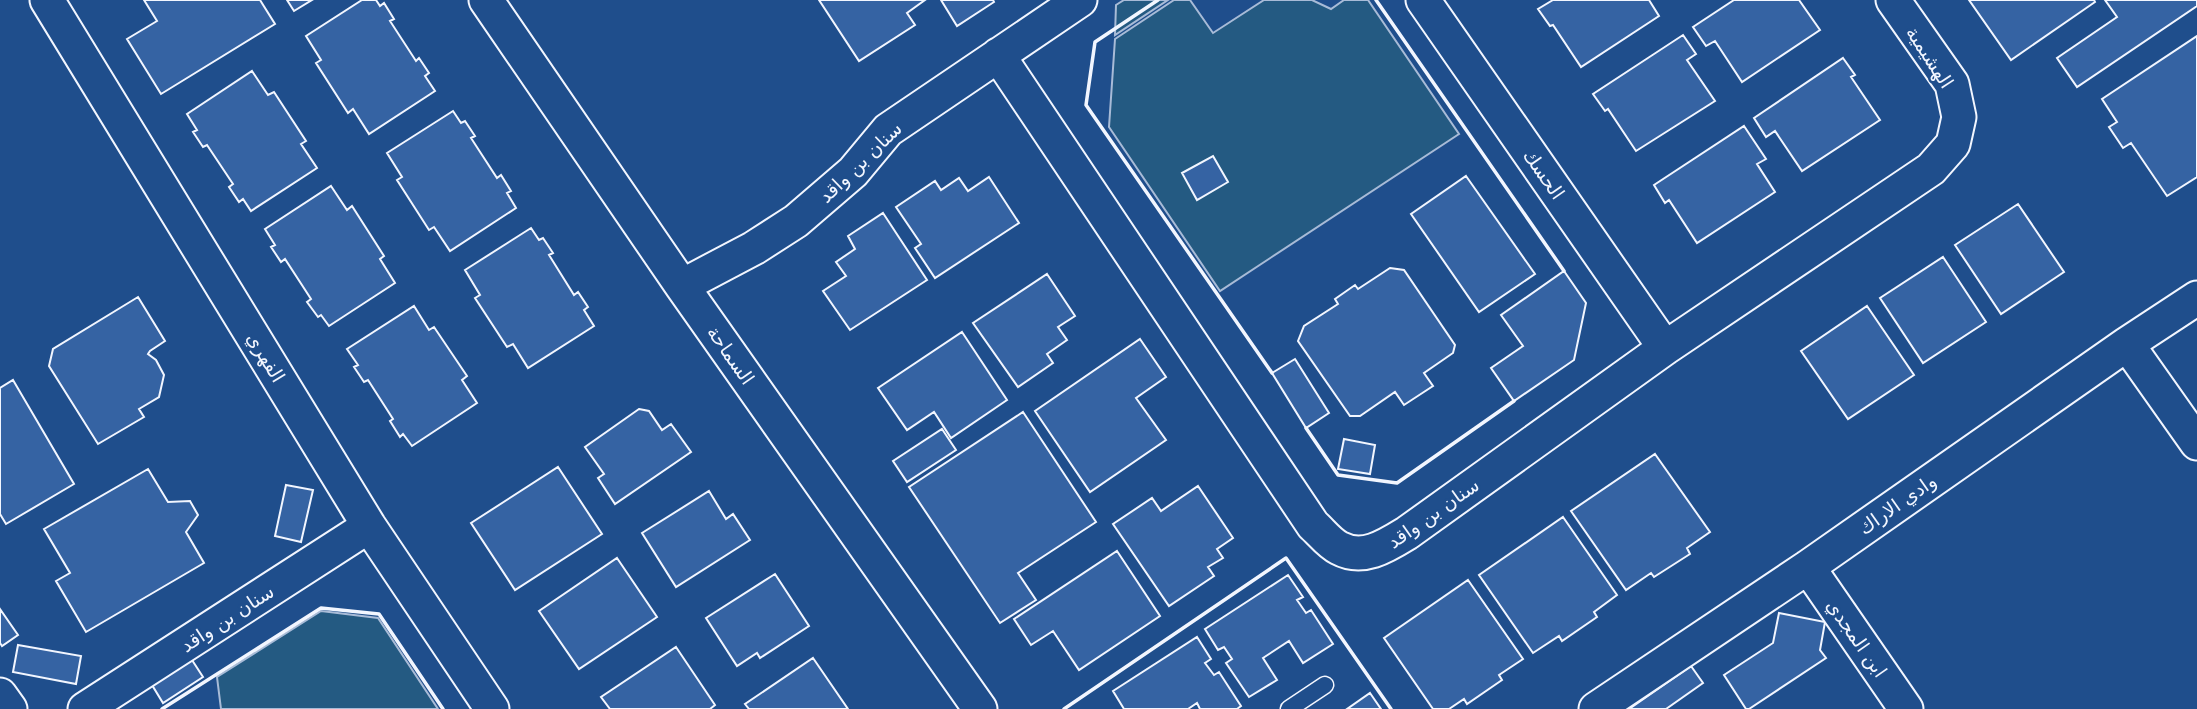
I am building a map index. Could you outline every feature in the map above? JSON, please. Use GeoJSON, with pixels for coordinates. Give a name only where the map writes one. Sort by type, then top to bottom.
{"type":"FeatureCollection","features":[{"type":"Feature","properties":{"kind":"street","name":"الفهري"},"geometry":{"type":"LineString","coordinates":[[47,0],[369,526],[492,709]]}},
{"type":"Feature","properties":{"kind":"street","name":"السماحة"},"geometry":{"type":"LineString","coordinates":[[486,0],[682,286],[980,709]]}},
{"type":"Feature","properties":{"kind":"street","name":"سنان بن واقد"},"geometry":{"type":"LineString","coordinates":[[682,286],[754,248],[796,221],[853,172],[888,130],[1080,0]]}},
{"type":"Feature","properties":{"kind":"street","name":"الحسك"},"geometry":{"type":"LineString","coordinates":[[1423,0],[1665,348]]}},
{"type":"Feature","properties":{"kind":"street","name":"الهشيمية"},"geometry":{"type":"LineString","coordinates":[[1893,0],[1952,84],[1959,117]]}},
{"type":"Feature","properties":{"kind":"street","name":"سنان بن واقد"},"geometry":{"type":"LineString","coordinates":[[998,55],[1313,525],[1339,549],[1360,554],[1381,549],[1407,533],[1665,348],[1931,169],[1953,144],[1959,117]]}},
{"type":"Feature","properties":{"kind":"street","name":"وادي الاراك"},"geometry":{"type":"LineString","coordinates":[[1596,709],[1808,567],[2197,298]]}},
{"type":"Feature","properties":{"kind":"street"},"geometry":{"type":"LineString","coordinates":[[2127,344],[2197,443]]}},
{"type":"Feature","properties":{"kind":"street","name":"سنان بن واقد"},"geometry":{"type":"LineString","coordinates":[[85,709],[369,526]]}},
{"type":"Feature","properties":{"kind":"street","name":"ابن المجدي"},"geometry":{"type":"LineString","coordinates":[[1808,567],[1906,709]]}},
{"type":"Feature","properties":{"kind":"street"},"geometry":{"type":"LineString","coordinates":[[0,695],[10,709]]}},
{"type":"Feature","properties":{"kind":"lane"},"geometry":{"type":"LineString","coordinates":[[1289,709],[1325,685]]}},
{"type":"Feature","properties":{"kind":"shaded area"},"geometry":{"type":"Polygon","coordinates":[[[1124,0],[1168,0],[1115,35],[1116,5],[1124,0]]]}},
{"type":"Feature","properties":{"kind":"shaded area"},"geometry":{"type":"Polygon","coordinates":[[[1174,0],[1190,0],[1213,33],[1264,0],[1312,0],[1331,9],[1344,0],[1368,0],[1459,134],[1220,291],[1109,127],[1115,39],[1174,0]]]}},
{"type":"Feature","properties":{"kind":"shaded area"},"geometry":{"type":"Polygon","coordinates":[[[321,611],[378,618],[438,709],[221,709],[217,677],[321,611]]]}},
{"type":"Feature","properties":{"kind":"building"},"geometry":{"type":"Polygon","coordinates":[[[144,0],[260,0],[275,24],[161,94],[127,39],[157,21],[144,0]]]}},
{"type":"Feature","properties":{"kind":"building"},"geometry":{"type":"Polygon","coordinates":[[[287,0],[312,0],[294,11],[287,0]]]}},
{"type":"Feature","properties":{"kind":"building"},"geometry":{"type":"Polygon","coordinates":[[[362,0],[376,0],[380,6],[384,3],[394,19],[390,21],[416,61],[419,58],[429,73],[425,76],[435,91],[369,134],[353,109],[348,113],[316,63],[321,60],[306,36],[362,0]]]}},
{"type":"Feature","properties":{"kind":"building"},"geometry":{"type":"Polygon","coordinates":[[[819,0],[925,0],[907,13],[915,25],[859,61],[819,0]]]}},
{"type":"Feature","properties":{"kind":"building"},"geometry":{"type":"Polygon","coordinates":[[[941,0],[993,0],[994,2],[957,26],[941,0]]]}},
{"type":"Feature","properties":{"kind":"building"},"geometry":{"type":"Polygon","coordinates":[[[1553,0],[1649,0],[1659,16],[1581,67],[1553,25],[1550,26],[1538,9],[1553,0]]]}},
{"type":"Feature","properties":{"kind":"building"},"geometry":{"type":"Polygon","coordinates":[[[1734,0],[1799,0],[1820,30],[1742,82],[1715,41],[1706,46],[1693,27],[1734,0]]]}},
{"type":"Feature","properties":{"kind":"building"},"geometry":{"type":"Polygon","coordinates":[[[1969,0],[2094,0],[2095,2],[2011,60],[1969,0]]]}},
{"type":"Feature","properties":{"kind":"building"},"geometry":{"type":"Polygon","coordinates":[[[2105,0],[2197,0],[2197,6],[2077,87],[2057,58],[2117,17],[2105,0]]]}},
{"type":"Feature","properties":{"kind":"building"},"geometry":{"type":"Polygon","coordinates":[[[1683,35],[1696,54],[1687,60],[1715,101],[1636,151],[1608,109],[1605,111],[1593,94],[1683,35]]]}},
{"type":"Feature","properties":{"kind":"building"},"geometry":{"type":"Polygon","coordinates":[[[2197,36],[2197,177],[2167,196],[2131,143],[2123,148],[2109,127],[2117,122],[2102,99],[2197,36]]]}},
{"type":"Feature","properties":{"kind":"building"},"geometry":{"type":"Polygon","coordinates":[[[1843,58],[1855,75],[1851,77],[1880,120],[1802,171],[1775,131],[1766,137],[1754,118],[1843,58]]]}},
{"type":"Feature","properties":{"kind":"building"},"geometry":{"type":"Polygon","coordinates":[[[252,71],[268,95],[274,92],[306,141],[301,144],[317,168],[251,211],[243,199],[239,202],[229,187],[233,184],[207,145],[203,147],[193,132],[197,130],[187,114],[252,71]]]}},
{"type":"Feature","properties":{"kind":"building"},"geometry":{"type":"Polygon","coordinates":[[[453,111],[461,123],[465,121],[475,136],[471,138],[497,178],[501,175],[511,191],[507,193],[516,208],[450,251],[434,227],[429,230],[397,180],[402,177],[387,153],[453,111]]]}},
{"type":"Feature","properties":{"kind":"building"},"geometry":{"type":"Polygon","coordinates":[[[1744,126],[1766,159],[1757,164],[1775,192],[1697,243],[1669,200],[1665,203],[1654,185],[1744,126]]]}},
{"type":"Feature","properties":{"kind":"building"},"geometry":{"type":"Polygon","coordinates":[[[1213,156],[1228,182],[1197,200],[1182,173],[1213,156]]]}},
{"type":"Feature","properties":{"kind":"building"},"geometry":{"type":"Polygon","coordinates":[[[1466,176],[1535,274],[1479,312],[1411,214],[1466,176]]]}},
{"type":"Feature","properties":{"kind":"building"},"geometry":{"type":"Polygon","coordinates":[[[989,177],[1019,223],[935,278],[915,248],[921,244],[896,207],[935,181],[941,190],[959,178],[968,191],[989,177]]]}},
{"type":"Feature","properties":{"kind":"building"},"geometry":{"type":"Polygon","coordinates":[[[331,186],[347,210],[352,206],[384,256],[380,259],[395,283],[329,326],[307,302],[311,299],[285,259],[281,262],[271,247],[275,245],[265,229],[331,186]]]}},
{"type":"Feature","properties":{"kind":"building"},"geometry":{"type":"Polygon","coordinates":[[[2018,204],[2064,272],[2001,314],[1955,245],[2018,204]]]}},
{"type":"Feature","properties":{"kind":"building"},"geometry":{"type":"Polygon","coordinates":[[[883,213],[927,280],[850,330],[823,291],[846,276],[836,262],[855,249],[848,236],[883,213]]]}},
{"type":"Feature","properties":{"kind":"building"},"geometry":{"type":"Polygon","coordinates":[[[531,228],[539,240],[543,238],[553,253],[549,255],[574,295],[578,292],[588,307],[584,310],[594,326],[528,368],[513,344],[507,347],[475,298],[480,295],[465,270],[531,228]]]}},
{"type":"Feature","properties":{"kind":"building"},"geometry":{"type":"Polygon","coordinates":[[[1943,257],[1986,322],[1923,363],[1880,298],[1943,257]]]}},
{"type":"Feature","properties":{"kind":"building"},"geometry":{"type":"Polygon","coordinates":[[[1390,268],[1404,270],[1455,345],[1453,353],[1424,373],[1433,386],[1404,405],[1395,392],[1360,416],[1350,416],[1298,341],[1304,326],[1338,304],[1335,299],[1355,285],[1358,289],[1390,268]]]}},
{"type":"Feature","properties":{"kind":"building"},"geometry":{"type":"Polygon","coordinates":[[[1564,271],[1586,303],[1574,360],[1514,401],[1491,368],[1523,346],[1501,315],[1564,271]]]}},
{"type":"Feature","properties":{"kind":"building"},"geometry":{"type":"Polygon","coordinates":[[[1047,274],[1075,316],[1058,327],[1067,340],[1047,354],[1053,363],[1018,387],[973,323],[1047,274]]]}},
{"type":"Feature","properties":{"kind":"building"},"geometry":{"type":"Polygon","coordinates":[[[138,297],[165,341],[148,354],[156,360],[164,375],[159,397],[139,409],[144,417],[98,444],[49,366],[53,349],[138,297]]]}},
{"type":"Feature","properties":{"kind":"building"},"geometry":{"type":"Polygon","coordinates":[[[414,306],[429,330],[434,327],[467,376],[462,380],[477,403],[412,446],[403,434],[400,437],[390,421],[393,419],[368,380],[364,382],[354,367],[358,365],[347,349],[414,306]]]}},
{"type":"Feature","properties":{"kind":"building"},"geometry":{"type":"Polygon","coordinates":[[[1867,306],[1914,375],[1848,419],[1801,351],[1867,306]]]}},
{"type":"Feature","properties":{"kind":"building"},"geometry":{"type":"Polygon","coordinates":[[[962,332],[1007,400],[951,438],[934,412],[907,430],[878,388],[962,332]]]}},
{"type":"Feature","properties":{"kind":"building"},"geometry":{"type":"Polygon","coordinates":[[[1140,339],[1166,377],[1136,398],[1166,440],[1090,492],[1035,411],[1140,339]]]}},
{"type":"Feature","properties":{"kind":"building"},"geometry":{"type":"Polygon","coordinates":[[[1295,359],[1329,413],[1306,428],[1272,373],[1295,359]]]}},
{"type":"Feature","properties":{"kind":"building"},"geometry":{"type":"Polygon","coordinates":[[[13,380],[74,484],[6,524],[0,514],[0,388],[13,380]]]}},
{"type":"Feature","properties":{"kind":"building"},"geometry":{"type":"Polygon","coordinates":[[[639,409],[649,411],[662,430],[671,424],[691,452],[615,504],[598,478],[604,474],[585,447],[639,409]]]}},
{"type":"Feature","properties":{"kind":"building"},"geometry":{"type":"Polygon","coordinates":[[[1023,412],[1096,522],[1018,573],[1036,600],[1000,623],[909,487],[1023,412]]]}},
{"type":"Feature","properties":{"kind":"building"},"geometry":{"type":"Polygon","coordinates":[[[942,429],[956,450],[907,482],[893,461],[942,429]]]}},
{"type":"Feature","properties":{"kind":"building"},"geometry":{"type":"Polygon","coordinates":[[[1344,439],[1375,445],[1370,474],[1338,469],[1344,439]]]}},
{"type":"Feature","properties":{"kind":"building"},"geometry":{"type":"Polygon","coordinates":[[[1655,454],[1710,532],[1687,548],[1690,554],[1654,577],[1651,573],[1626,590],[1571,511],[1655,454]]]}},
{"type":"Feature","properties":{"kind":"building"},"geometry":{"type":"Polygon","coordinates":[[[558,467],[602,534],[515,590],[471,523],[558,467]]]}},
{"type":"Feature","properties":{"kind":"building"},"geometry":{"type":"Polygon","coordinates":[[[148,469],[168,502],[190,501],[198,515],[186,532],[204,563],[86,632],[56,581],[70,573],[44,529],[148,469]]]}},
{"type":"Feature","properties":{"kind":"building"},"geometry":{"type":"Polygon","coordinates":[[[286,485],[313,490],[301,542],[275,536],[286,485]]]}},
{"type":"Feature","properties":{"kind":"building"},"geometry":{"type":"Polygon","coordinates":[[[1198,486],[1233,538],[1217,549],[1223,558],[1208,567],[1214,576],[1169,606],[1113,524],[1152,498],[1161,511],[1198,486]]]}},
{"type":"Feature","properties":{"kind":"building"},"geometry":{"type":"Polygon","coordinates":[[[709,491],[726,519],[733,514],[750,540],[676,587],[642,533],[709,491]]]}},
{"type":"Feature","properties":{"kind":"building"},"geometry":{"type":"Polygon","coordinates":[[[1563,517],[1617,595],[1594,612],[1597,617],[1562,641],[1559,636],[1533,653],[1479,575],[1563,517]]]}},
{"type":"Feature","properties":{"kind":"building"},"geometry":{"type":"Polygon","coordinates":[[[1117,551],[1160,616],[1079,670],[1053,631],[1031,645],[1014,619],[1117,551]]]}},
{"type":"Feature","properties":{"kind":"building"},"geometry":{"type":"Polygon","coordinates":[[[617,558],[657,617],[579,669],[539,611],[617,558]]]}},
{"type":"Feature","properties":{"kind":"building"},"geometry":{"type":"Polygon","coordinates":[[[775,574],[809,626],[760,658],[757,653],[737,666],[706,618],[775,574]]]}},
{"type":"Feature","properties":{"kind":"building"},"geometry":{"type":"Polygon","coordinates":[[[1288,575],[1303,597],[1297,600],[1306,613],[1311,610],[1333,644],[1303,663],[1289,641],[1263,658],[1277,680],[1249,697],[1226,663],[1232,659],[1224,647],[1218,650],[1205,629],[1288,575]]]}},
{"type":"Feature","properties":{"kind":"building"},"geometry":{"type":"Polygon","coordinates":[[[1468,580],[1523,659],[1499,675],[1502,680],[1467,704],[1464,699],[1449,709],[1433,709],[1384,638],[1468,580]]]}},
{"type":"Feature","properties":{"kind":"building"},"geometry":{"type":"Polygon","coordinates":[[[0,609],[18,635],[2,646],[0,643],[0,609]]]}},
{"type":"Feature","properties":{"kind":"building"},"geometry":{"type":"Polygon","coordinates":[[[1779,613],[1825,622],[1820,650],[1826,658],[1746,709],[1724,675],[1773,643],[1779,613]]]}},
{"type":"Feature","properties":{"kind":"building"},"geometry":{"type":"Polygon","coordinates":[[[1197,637],[1211,659],[1205,663],[1214,675],[1219,672],[1241,706],[1237,709],[1200,709],[1197,703],[1188,709],[1124,709],[1113,691],[1197,637]]]}},
{"type":"Feature","properties":{"kind":"building"},"geometry":{"type":"Polygon","coordinates":[[[18,645],[81,656],[76,684],[13,672],[18,645]]]}},
{"type":"Feature","properties":{"kind":"building"},"geometry":{"type":"Polygon","coordinates":[[[676,647],[715,705],[710,709],[610,709],[601,697],[676,647]]]}},
{"type":"Feature","properties":{"kind":"building"},"geometry":{"type":"Polygon","coordinates":[[[813,658],[848,709],[749,709],[745,704],[813,658]]]}},
{"type":"Feature","properties":{"kind":"building"},"geometry":{"type":"Polygon","coordinates":[[[192,660],[203,677],[163,703],[152,685],[192,660]]]}},
{"type":"Feature","properties":{"kind":"building"},"geometry":{"type":"Polygon","coordinates":[[[1691,666],[1703,683],[1666,709],[1629,709],[1691,666]]]}},
{"type":"Feature","properties":{"kind":"building"},"geometry":{"type":"Polygon","coordinates":[[[1370,693],[1381,709],[1347,709],[1370,693]]]}},
{"type":"Feature","properties":{"kind":"wall"},"geometry":{"type":"LineString","coordinates":[[1158,0],[1095,42],[1086,105],[1272,373]]}},
{"type":"Feature","properties":{"kind":"wall"},"geometry":{"type":"LineString","coordinates":[[1376,0],[1564,271]]}},
{"type":"Feature","properties":{"kind":"wall"},"geometry":{"type":"LineString","coordinates":[[1306,428],[1338,475],[1397,483],[1514,401]]}},
{"type":"Feature","properties":{"kind":"wall"},"geometry":{"type":"LineString","coordinates":[[1064,709],[1286,558],[1391,709]]}},
{"type":"Feature","properties":{"kind":"wall"},"geometry":{"type":"LineString","coordinates":[[162,709],[321,608],[379,614],[443,709]]}}]}
